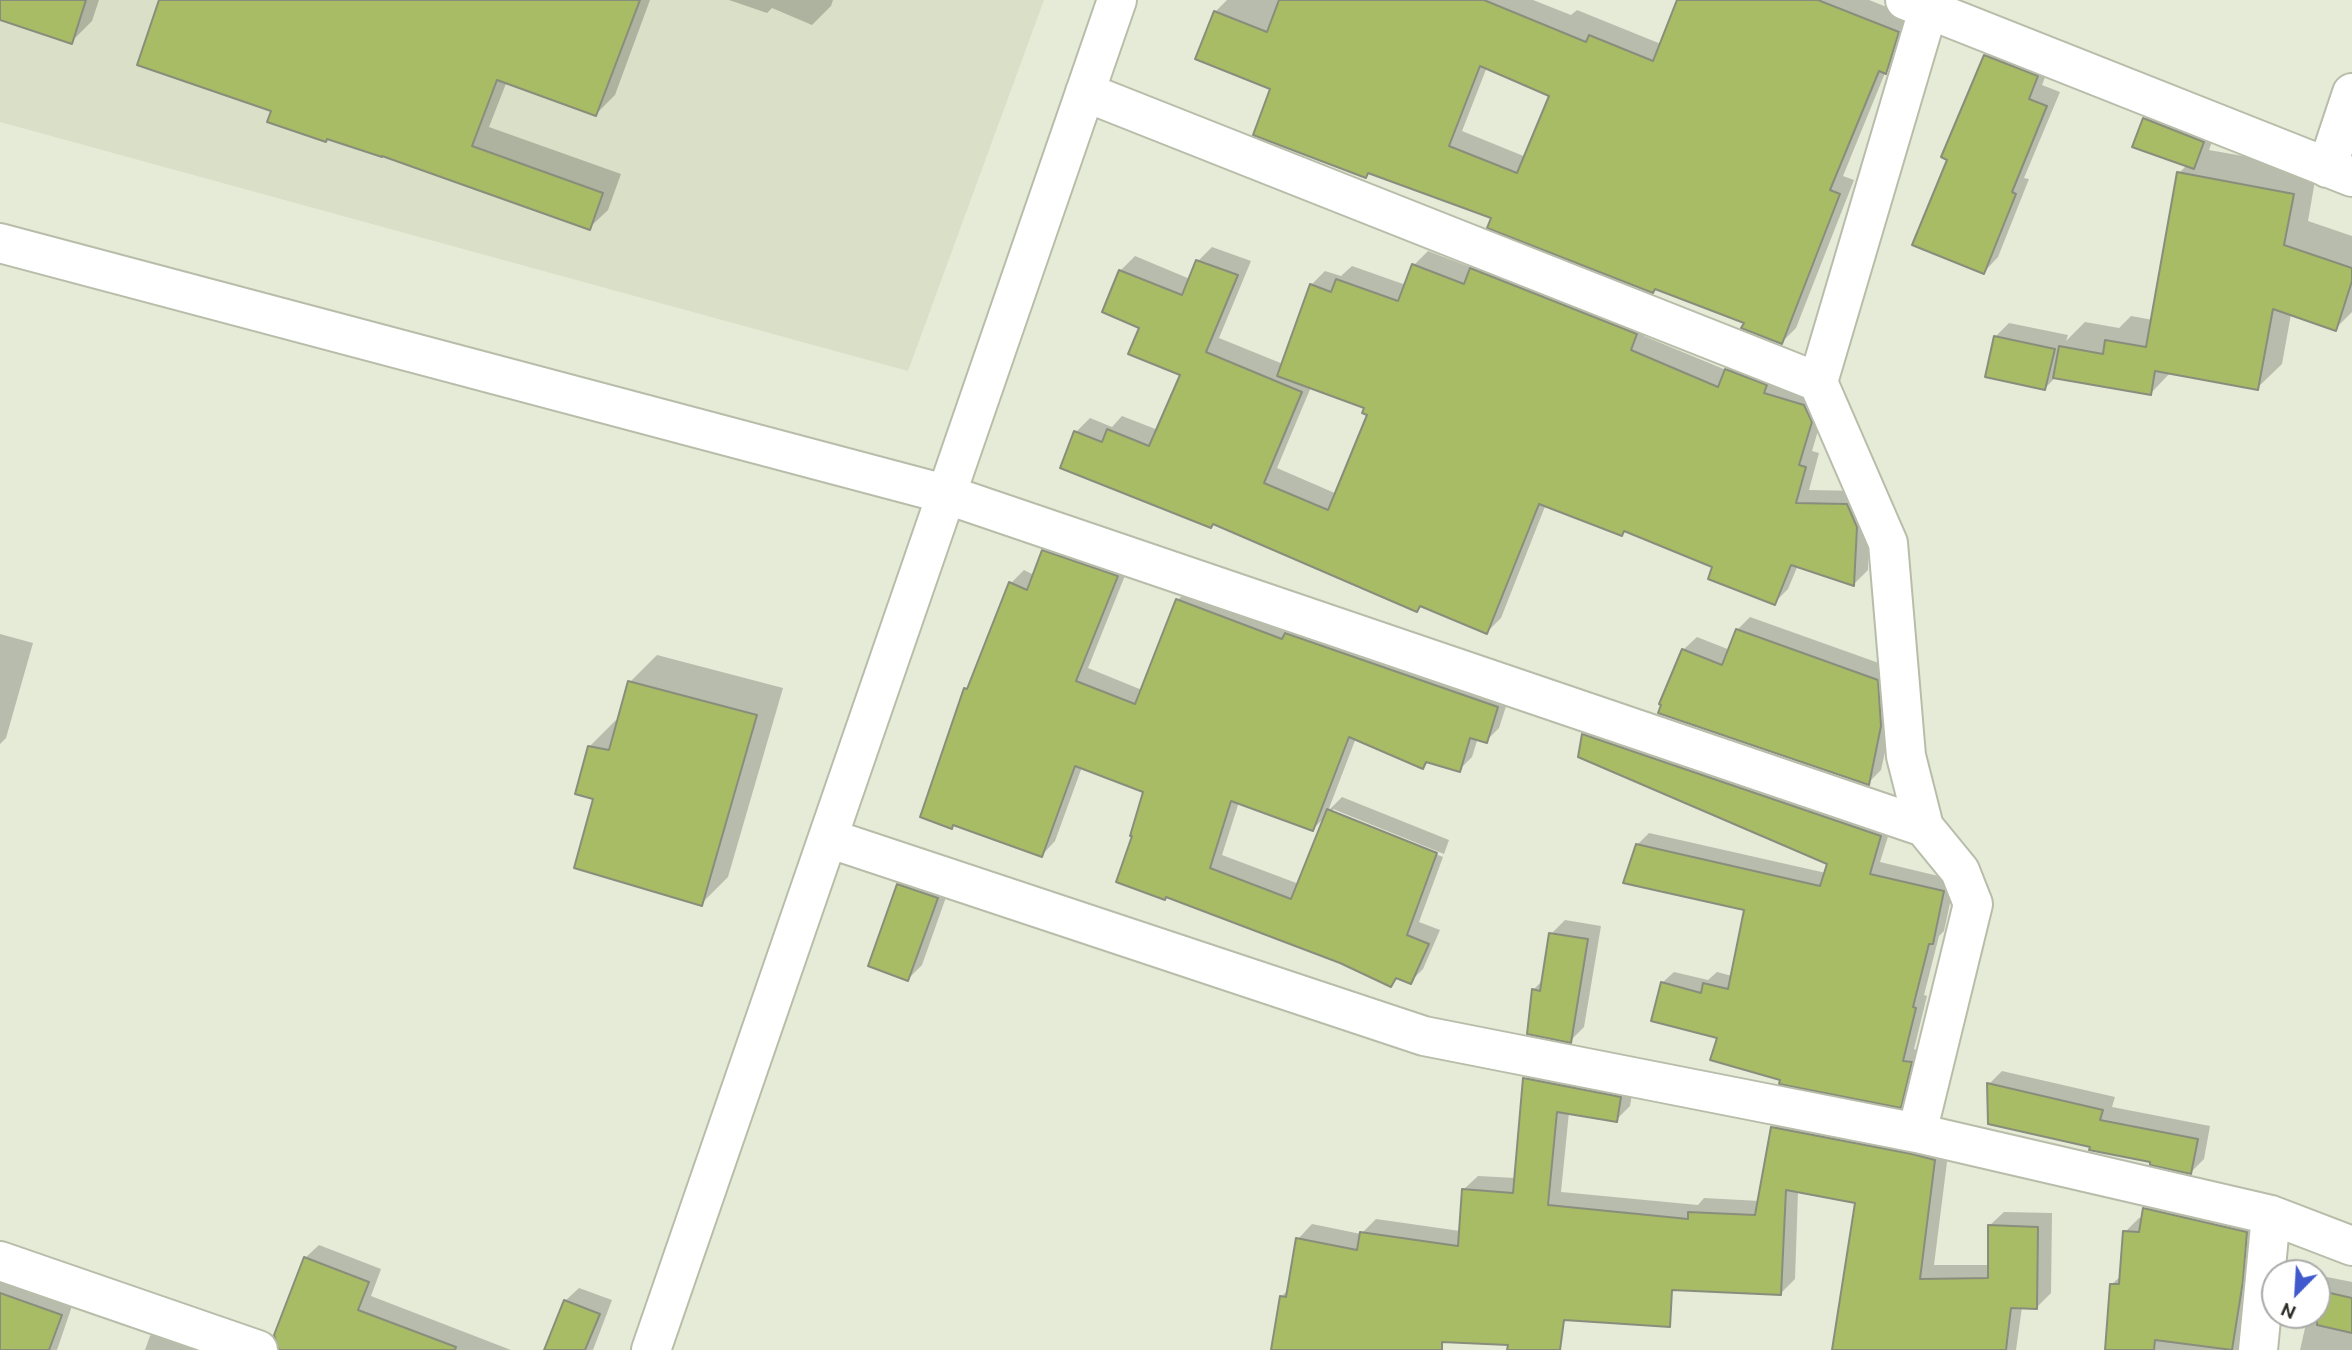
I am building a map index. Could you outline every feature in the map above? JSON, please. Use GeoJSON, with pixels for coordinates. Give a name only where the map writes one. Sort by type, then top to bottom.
{"type":"FeatureCollection","features":[{"type":"Feature","properties":{"kind":"street"},"geometry":{"type":"LineString","coordinates":[[651,1350],[1117,0]]}},
{"type":"Feature","properties":{"kind":"street"},"geometry":{"type":"LineString","coordinates":[[1917,1133],[1973,904],[1960,871],[1924,827],[1906,756],[1888,543],[1818,382],[1921,3],[2339,173],[2352,93]]}},
{"type":"Feature","properties":{"kind":"street"},"geometry":{"type":"LineString","coordinates":[[1085,92],[1818,382]]}},
{"type":"Feature","properties":{"kind":"street"},"geometry":{"type":"LineString","coordinates":[[0,243],[945,494],[1924,827]]}},
{"type":"Feature","properties":{"kind":"street"},"geometry":{"type":"LineString","coordinates":[[828,838],[1424,1037],[1917,1133],[2272,1215],[2352,1246]]}},
{"type":"Feature","properties":{"kind":"street"},"geometry":{"type":"LineString","coordinates":[[2258,1350],[2272,1215]]}},
{"type":"Feature","properties":{"kind":"street"},"geometry":{"type":"LineString","coordinates":[[0,1261],[258,1350]]}},
{"type":"Feature","properties":{"kind":"shaded area"},"geometry":{"type":"Polygon","coordinates":[[[0,0],[1044,0],[908,371],[0,122],[0,0]]]}},
{"type":"Feature","properties":{"kind":"building"},"geometry":{"type":"Polygon","coordinates":[[[0,0],[86,0],[72,44],[0,20],[0,0]]]}},
{"type":"Feature","properties":{"kind":"building"},"geometry":{"type":"Polygon","coordinates":[[[159,0],[640,0],[596,116],[497,80],[472,146],[603,193],[590,230],[382,156],[327,139],[326,142],[267,122],[271,111],[137,65],[159,0]]]}},
{"type":"Feature","properties":{"kind":"building"},"geometry":{"type":"Polygon","coordinates":[[[1279,0],[1484,0],[1586,42],[1589,35],[1653,61],[1677,0],[1818,0],[1899,32],[1886,74],[1879,71],[1830,190],[1840,194],[1782,344],[1741,328],[1744,323],[1655,289],[1653,293],[1487,228],[1491,218],[1368,173],[1366,178],[1253,135],[1270,89],[1195,59],[1214,11],[1267,32],[1279,0]],[[1480,66],[1449,146],[1517,173],[1549,96],[1480,66]]]}},
{"type":"Feature","properties":{"kind":"building"},"geometry":{"type":"Polygon","coordinates":[[[1984,55],[2038,76],[2029,99],[2047,106],[2012,192],[2016,194],[1984,274],[1912,245],[1947,160],[1941,157],[1984,55]]]}},
{"type":"Feature","properties":{"kind":"building"},"geometry":{"type":"Polygon","coordinates":[[[2143,118],[2204,142],[2194,169],[2132,147],[2143,118]]]}},
{"type":"Feature","properties":{"kind":"building"},"geometry":{"type":"Polygon","coordinates":[[[2177,172],[2294,194],[2284,245],[2352,268],[2352,281],[2336,331],[2273,309],[2258,390],[2155,371],[2151,395],[2053,378],[2059,346],[2103,354],[2105,340],[2146,347],[2177,172]]]}},
{"type":"Feature","properties":{"kind":"building"},"geometry":{"type":"Polygon","coordinates":[[[1196,260],[1238,275],[1206,352],[1302,392],[1264,483],[1328,510],[1367,415],[1362,413],[1364,408],[1277,376],[1310,284],[1331,292],[1336,279],[1398,301],[1412,264],[1464,284],[1470,268],[1637,334],[1631,350],[1718,387],[1725,369],[1767,385],[1764,393],[1804,405],[1812,422],[1799,465],[1806,467],[1796,503],[1847,504],[1857,527],[1854,586],[1791,565],[1775,605],[1708,579],[1712,567],[1624,531],[1622,536],[1539,504],[1487,634],[1420,606],[1417,612],[1213,524],[1211,528],[1060,468],[1074,431],[1102,442],[1107,429],[1149,446],[1180,375],[1128,354],[1139,328],[1102,312],[1119,270],[1182,295],[1196,260]]]}},
{"type":"Feature","properties":{"kind":"building"},"geometry":{"type":"Polygon","coordinates":[[[1994,336],[2055,349],[2045,390],[1985,377],[1994,336]]]}},
{"type":"Feature","properties":{"kind":"building"},"geometry":{"type":"Polygon","coordinates":[[[1042,550],[1118,576],[1076,681],[1135,704],[1176,599],[1282,639],[1285,633],[1498,707],[1487,743],[1470,738],[1460,772],[1426,762],[1423,769],[1349,737],[1313,831],[1231,801],[1210,868],[1291,899],[1327,809],[1437,853],[1407,935],[1429,944],[1411,984],[1396,978],[1391,987],[1340,963],[1166,897],[1165,900],[1116,882],[1132,836],[1143,792],[1075,766],[1042,857],[953,825],[952,829],[920,817],[964,688],[967,689],[1009,582],[1027,590],[1042,550]]]}},
{"type":"Feature","properties":{"kind":"building"},"geometry":{"type":"Polygon","coordinates":[[[1736,629],[1878,680],[1881,726],[1869,785],[1658,713],[1659,704],[1682,649],[1722,665],[1736,629]]]}},
{"type":"Feature","properties":{"kind":"building"},"geometry":{"type":"Polygon","coordinates":[[[628,681],[757,715],[702,906],[574,868],[593,799],[575,794],[588,746],[609,750],[628,681]]]}},
{"type":"Feature","properties":{"kind":"building"},"geometry":{"type":"Polygon","coordinates":[[[1582,734],[1881,836],[1870,874],[1944,891],[1933,944],[1929,944],[1913,1007],[1916,1008],[1903,1061],[1912,1062],[1901,1108],[1779,1084],[1780,1080],[1710,1060],[1717,1038],[1651,1021],[1661,982],[1701,993],[1703,983],[1728,989],[1744,910],[1623,883],[1636,844],[1820,886],[1827,864],[1578,757],[1582,734]]]}},
{"type":"Feature","properties":{"kind":"building"},"geometry":{"type":"Polygon","coordinates":[[[897,884],[938,898],[908,981],[868,966],[897,884]]]}},
{"type":"Feature","properties":{"kind":"building"},"geometry":{"type":"Polygon","coordinates":[[[1549,933],[1588,939],[1571,1043],[1527,1034],[1532,989],[1540,991],[1549,933]]]}},
{"type":"Feature","properties":{"kind":"building"},"geometry":{"type":"Polygon","coordinates":[[[1523,1078],[1621,1097],[1617,1122],[1557,1112],[1548,1205],[1688,1219],[1688,1212],[1755,1215],[1771,1127],[1912,1154],[1935,1160],[1920,1279],[1988,1278],[1988,1225],[2038,1227],[2037,1309],[2011,1308],[2006,1350],[1832,1350],[1855,1203],[1786,1190],[1781,1295],[1672,1290],[1670,1327],[1564,1320],[1560,1350],[1507,1350],[1508,1345],[1442,1342],[1442,1350],[1271,1350],[1280,1296],[1286,1297],[1296,1238],[1357,1250],[1360,1232],[1458,1246],[1462,1189],[1513,1193],[1523,1078]]]}},
{"type":"Feature","properties":{"kind":"building"},"geometry":{"type":"Polygon","coordinates":[[[1987,1083],[2103,1110],[2100,1120],[2198,1139],[2191,1174],[1988,1124],[1987,1083]]]}},
{"type":"Feature","properties":{"kind":"building"},"geometry":{"type":"Polygon","coordinates":[[[2143,1208],[2247,1232],[2243,1281],[2232,1350],[2155,1340],[2154,1350],[2105,1350],[2110,1284],[2119,1284],[2123,1231],[2139,1232],[2143,1208]]]}},
{"type":"Feature","properties":{"kind":"building"},"geometry":{"type":"Polygon","coordinates":[[[304,1257],[369,1282],[358,1310],[456,1347],[455,1350],[279,1350],[274,1335],[304,1257]]]}},
{"type":"Feature","properties":{"kind":"building"},"geometry":{"type":"Polygon","coordinates":[[[0,1293],[62,1315],[49,1350],[0,1350],[0,1293]]]}},
{"type":"Feature","properties":{"kind":"building"},"geometry":{"type":"Polygon","coordinates":[[[2331,1293],[2352,1298],[2352,1333],[2331,1328],[2331,1293]]]}},
{"type":"Feature","properties":{"kind":"building"},"geometry":{"type":"Polygon","coordinates":[[[564,1300],[600,1314],[585,1350],[544,1350],[564,1300]]]}}]}
